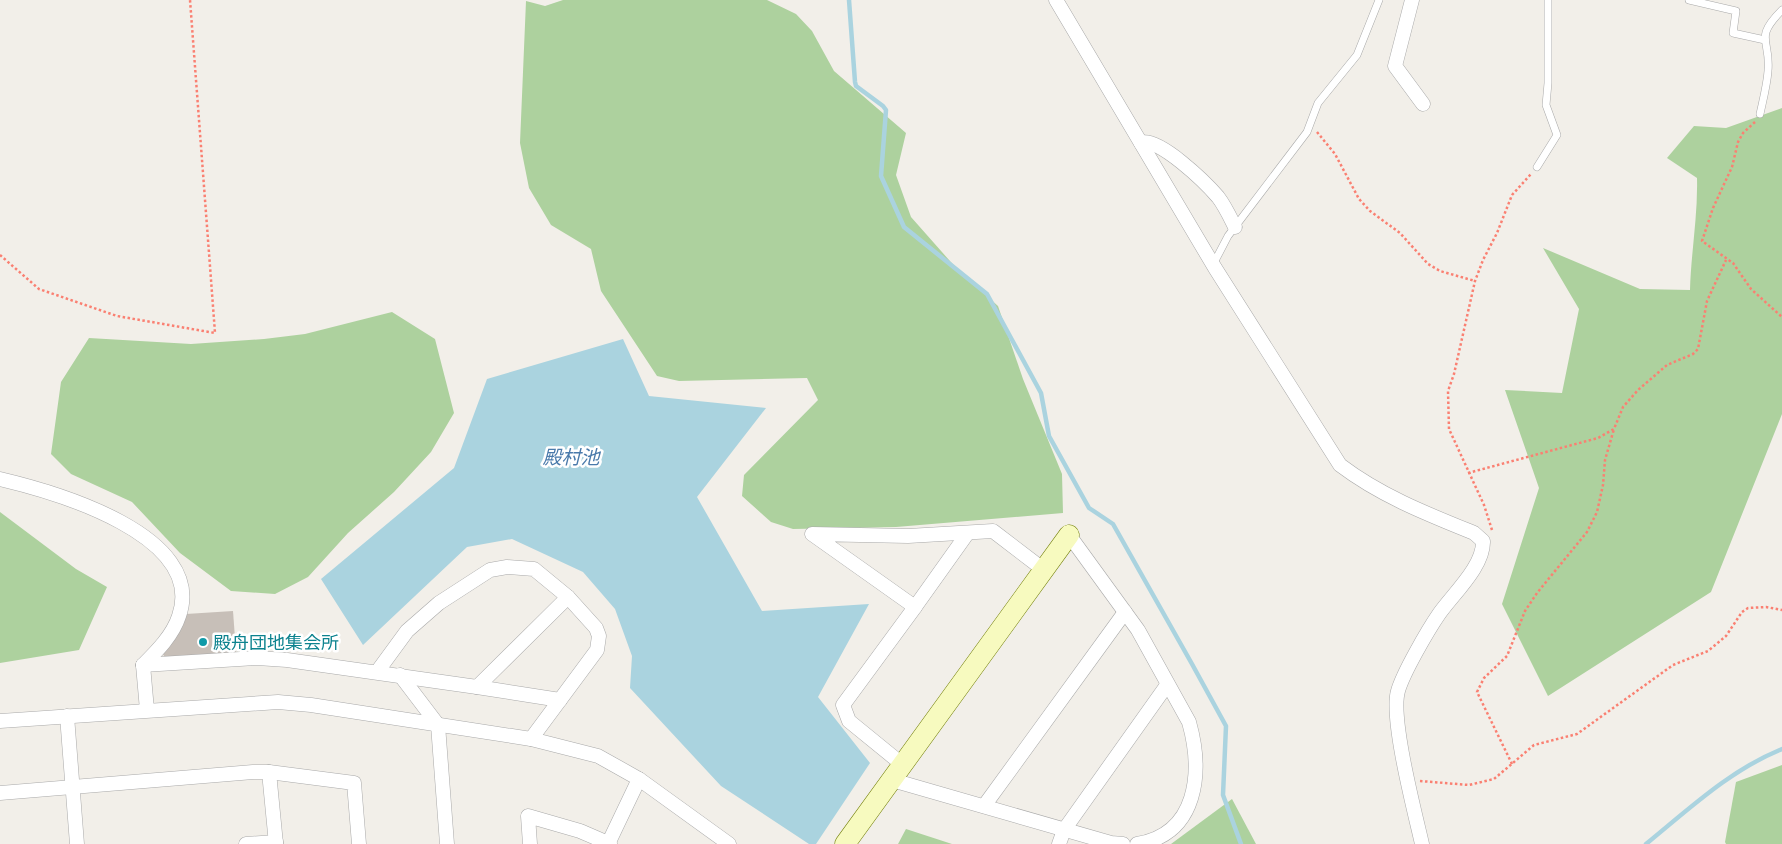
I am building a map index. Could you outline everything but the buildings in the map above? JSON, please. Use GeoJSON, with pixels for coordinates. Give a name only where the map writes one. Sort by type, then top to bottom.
{"type":"FeatureCollection","features":[{"type":"Feature","properties":{"kind":"street"},"geometry":{"type":"LineString","coordinates":[[1056,0],[1211,261],[1340,465],[1359,479],[1400,502],[1474,533],[1483,541],[1484,548],[1477,565],[1438,617],[1398,691],[1396,717],[1422,844]]}},
{"type":"Feature","properties":{"kind":"street"},"geometry":{"type":"LineString","coordinates":[[1412,0],[1395,66],[1423,104]]}},
{"type":"Feature","properties":{"kind":"street"},"geometry":{"type":"LineString","coordinates":[[1141,143],[1152,142],[1195,173],[1217,196],[1235,227]]}},
{"type":"Feature","properties":{"kind":"street"},"geometry":{"type":"LineString","coordinates":[[0,479],[62,497],[123,523],[148,538],[165,556],[178,577],[182,608],[171,633],[143,665],[147,710]]}},
{"type":"Feature","properties":{"kind":"street"},"geometry":{"type":"LineString","coordinates":[[915,608],[812,534],[908,536],[993,531],[1044,570]]}},
{"type":"Feature","properties":{"kind":"street"},"geometry":{"type":"LineString","coordinates":[[967,534],[843,706],[849,721],[898,773],[984,806],[1111,843],[1123,844]]}},
{"type":"Feature","properties":{"kind":"street"},"geometry":{"type":"LineString","coordinates":[[845,844],[1070,535],[1138,630],[1189,722],[1193,736],[1195,790],[1190,806],[1179,821],[1151,842],[1137,844]]}},
{"type":"Feature","properties":{"kind":"street"},"geometry":{"type":"LineString","coordinates":[[377,672],[407,631],[439,603],[490,570],[507,567],[534,569],[568,597],[596,628],[599,643],[597,650],[531,739]]}},
{"type":"Feature","properties":{"kind":"street"},"geometry":{"type":"LineString","coordinates":[[477,687],[568,597]]}},
{"type":"Feature","properties":{"kind":"street"},"geometry":{"type":"LineString","coordinates":[[984,806],[1125,612]]}},
{"type":"Feature","properties":{"kind":"street"},"geometry":{"type":"LineString","coordinates":[[143,665],[258,658],[316,663],[560,700]]}},
{"type":"Feature","properties":{"kind":"street"},"geometry":{"type":"LineString","coordinates":[[400,675],[438,725],[448,844]]}},
{"type":"Feature","properties":{"kind":"street"},"geometry":{"type":"LineString","coordinates":[[1060,844],[1064,830],[1167,685]]}},
{"type":"Feature","properties":{"kind":"street"},"geometry":{"type":"LineString","coordinates":[[0,722],[278,702],[311,704],[531,739],[598,756],[639,779],[730,844]]}},
{"type":"Feature","properties":{"kind":"street"},"geometry":{"type":"LineString","coordinates":[[67,716],[77,844]]}},
{"type":"Feature","properties":{"kind":"street"},"geometry":{"type":"LineString","coordinates":[[246,844],[276,843],[269,772]]}},
{"type":"Feature","properties":{"kind":"street"},"geometry":{"type":"LineString","coordinates":[[0,793],[269,772],[354,783],[359,844]]}},
{"type":"Feature","properties":{"kind":"street"},"geometry":{"type":"LineString","coordinates":[[530,844],[528,816],[580,831],[608,844],[639,779]]}},
{"type":"Feature","properties":{"kind":"lane"},"geometry":{"type":"LineString","coordinates":[[1211,261],[1216,259],[1228,236],[1307,132],[1318,102],[1357,54],[1379,0]]}},
{"type":"Feature","properties":{"kind":"lane"},"geometry":{"type":"LineString","coordinates":[[1537,167],[1557,135],[1546,104],[1549,74],[1548,0]]}},
{"type":"Feature","properties":{"kind":"lane"},"geometry":{"type":"LineString","coordinates":[[1689,0],[1736,11],[1734,33],[1765,40]]}},
{"type":"Feature","properties":{"kind":"lane"},"geometry":{"type":"LineString","coordinates":[[1760,114],[1769,68],[1765,40],[1768,23],[1782,10]]}},
{"type":"Feature","properties":{"kind":"path"},"geometry":{"type":"LineString","coordinates":[[0,255],[39,289],[117,316],[215,333],[190,0]]}},
{"type":"Feature","properties":{"kind":"path"},"geometry":{"type":"LineString","coordinates":[[1760,114],[1738,142],[1732,167],[1710,215],[1702,241],[1726,260],[1733,263],[1751,289],[1782,317]]}},
{"type":"Feature","properties":{"kind":"path"},"geometry":{"type":"LineString","coordinates":[[1310,123],[1335,154],[1359,199],[1370,211],[1400,232],[1428,264],[1440,271],[1475,281]]}},
{"type":"Feature","properties":{"kind":"path"},"geometry":{"type":"LineString","coordinates":[[1483,541],[1492,537],[1492,526],[1449,429],[1447,411],[1448,391],[1454,374],[1475,281],[1512,195],[1537,167]]}},
{"type":"Feature","properties":{"kind":"path"},"geometry":{"type":"LineString","coordinates":[[1512,764],[1478,692],[1484,678],[1507,656],[1525,611],[1537,593],[1587,532],[1597,512],[1603,485],[1605,460],[1623,407],[1638,390],[1667,365],[1693,354],[1698,349],[1707,301],[1726,260]]}},
{"type":"Feature","properties":{"kind":"path"},"geometry":{"type":"LineString","coordinates":[[1468,473],[1564,449],[1598,438],[1614,429]]}},
{"type":"Feature","properties":{"kind":"path"},"geometry":{"type":"LineString","coordinates":[[1408,780],[1469,785],[1482,783],[1494,778],[1534,745],[1577,734],[1673,665],[1708,651],[1726,636],[1742,612],[1748,608],[1766,607],[1782,610]]}},
{"type":"Feature","properties":{"kind":"green space"},"geometry":{"type":"Polygon","coordinates":[[[563,0],[767,0],[796,14],[812,31],[834,71],[906,133],[896,175],[911,217],[957,269],[998,306],[1023,379],[1062,474],[1063,513],[896,527],[793,529],[771,522],[742,496],[744,475],[818,400],[807,378],[679,381],[657,376],[601,291],[591,249],[551,225],[529,188],[520,143],[526,1],[545,6],[563,0]]]}},
{"type":"Feature","properties":{"kind":"green space"},"geometry":{"type":"Polygon","coordinates":[[[1782,108],[1782,414],[1711,592],[1548,696],[1502,604],[1539,488],[1505,390],[1562,393],[1579,309],[1543,248],[1640,289],[1690,290],[1697,178],[1667,158],[1694,126],[1726,128],[1782,108]]]}},
{"type":"Feature","properties":{"kind":"green space"},"geometry":{"type":"Polygon","coordinates":[[[392,312],[435,339],[454,413],[431,452],[394,492],[348,533],[308,577],[275,594],[231,591],[180,553],[132,502],[71,474],[51,454],[61,382],[89,338],[191,344],[264,339],[305,334],[392,312]]]}},
{"type":"Feature","properties":{"kind":"green space"},"geometry":{"type":"Polygon","coordinates":[[[0,512],[76,569],[107,587],[79,650],[0,663],[0,512]]]}},
{"type":"Feature","properties":{"kind":"green space"},"geometry":{"type":"Polygon","coordinates":[[[1782,765],[1782,844],[1726,844],[1736,782],[1782,765]]]}},
{"type":"Feature","properties":{"kind":"green space"},"geometry":{"type":"Polygon","coordinates":[[[1232,799],[1256,844],[1171,844],[1232,799]]]}},
{"type":"Feature","properties":{"kind":"green space"},"geometry":{"type":"Polygon","coordinates":[[[906,829],[952,844],[898,844],[906,829]]]}},
{"type":"Feature","properties":{"kind":"water","name":"殿村池"},"geometry":{"type":"Polygon","coordinates":[[[623,339],[649,396],[766,408],[697,497],[762,611],[869,604],[818,697],[870,763],[816,844],[809,844],[721,786],[630,688],[632,656],[615,609],[583,572],[512,539],[467,547],[363,645],[321,579],[454,468],[487,379],[623,339]]]}},
{"type":"Feature","properties":{"kind":"waterway"},"geometry":{"type":"LineString","coordinates":[[849,0],[855,82],[856,86],[886,110],[881,176],[904,227],[987,294],[1041,393],[1049,436],[1089,508],[1113,524],[1226,726],[1223,795],[1241,844]]}},
{"type":"Feature","properties":{"kind":"waterway"},"geometry":{"type":"LineString","coordinates":[[1646,844],[1727,779],[1782,749]]}},
{"type":"Feature","properties":{"kind":"place","name":"殿舟団地集会所"},"geometry":{"type":"Point","coordinates":[203,642]}}]}
